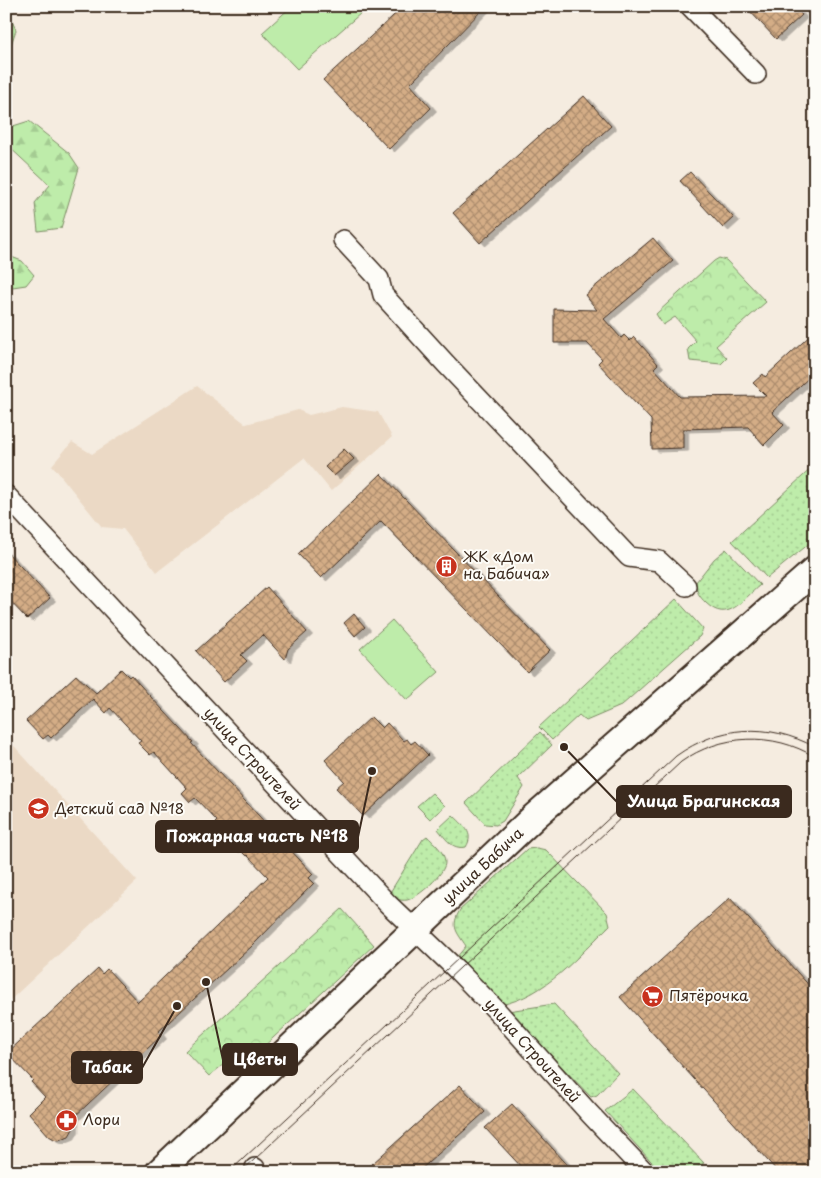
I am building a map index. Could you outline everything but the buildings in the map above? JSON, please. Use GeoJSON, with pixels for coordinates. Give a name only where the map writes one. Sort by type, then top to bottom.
{"type":"FeatureCollection","features":[{"type":"Feature","properties":{"kind":"street"},"geometry":{"type":"LineString","coordinates":[[690,6],[756,74]]}},
{"type":"Feature","properties":{"kind":"street"},"geometry":{"type":"LineString","coordinates":[[343,240],[379,279],[383,295],[440,358],[630,557],[659,561],[686,586]]}},
{"type":"Feature","properties":{"kind":"street","name":"улица Строителей"},"geometry":{"type":"LineString","coordinates":[[6,496],[378,893],[498,1012],[645,1172]]}},
{"type":"Feature","properties":{"kind":"street","name":"улица Бабича"},"geometry":{"type":"LineString","coordinates":[[159,1172],[534,817],[815,570]]}},
{"type":"Feature","properties":{"kind":"shaded area"},"geometry":{"type":"Polygon","coordinates":[[[197,386],[246,424],[298,410],[309,415],[342,407],[378,412],[392,437],[331,491],[304,458],[157,572],[123,529],[102,527],[52,465],[72,442],[92,454],[197,386]]]}},
{"type":"Feature","properties":{"kind":"shaded area","name":"Детский сад №18"},"geometry":{"type":"Polygon","coordinates":[[[6,737],[137,881],[6,1004],[6,737]]]}},
{"type":"Feature","properties":{"kind":"green space"},"geometry":{"type":"Polygon","coordinates":[[[292,6],[369,6],[297,69],[262,33],[292,6]]]}},
{"type":"Feature","properties":{"kind":"green space"},"geometry":{"type":"Polygon","coordinates":[[[6,7],[16,30],[6,59],[6,7]]]}},
{"type":"Feature","properties":{"kind":"green space"},"geometry":{"type":"Polygon","coordinates":[[[29,121],[69,153],[79,168],[61,228],[38,231],[35,203],[50,185],[6,144],[10,127],[29,121]]]}},
{"type":"Feature","properties":{"kind":"green space"},"geometry":{"type":"Polygon","coordinates":[[[6,255],[22,261],[34,275],[26,285],[6,288],[6,255]]]}},
{"type":"Feature","properties":{"kind":"green space"},"geometry":{"type":"Polygon","coordinates":[[[719,258],[726,260],[766,302],[716,346],[727,358],[721,364],[690,361],[688,349],[696,341],[675,317],[663,325],[656,314],[719,258]]]}},
{"type":"Feature","properties":{"kind":"green space"},"geometry":{"type":"Polygon","coordinates":[[[815,465],[815,539],[767,578],[732,541],[815,465]]]}},
{"type":"Feature","properties":{"kind":"green space"},"geometry":{"type":"Polygon","coordinates":[[[726,549],[760,585],[734,608],[721,611],[714,609],[701,598],[697,591],[696,582],[714,559],[726,549]]]}},
{"type":"Feature","properties":{"kind":"green space"},"geometry":{"type":"Polygon","coordinates":[[[676,599],[703,629],[700,636],[621,706],[586,721],[579,715],[552,740],[539,727],[676,599]]]}},
{"type":"Feature","properties":{"kind":"green space"},"geometry":{"type":"Polygon","coordinates":[[[392,620],[439,672],[407,700],[360,649],[392,620]]]}},
{"type":"Feature","properties":{"kind":"green space"},"geometry":{"type":"Polygon","coordinates":[[[540,732],[552,745],[518,778],[524,787],[503,821],[496,825],[485,824],[466,803],[540,732]]]}},
{"type":"Feature","properties":{"kind":"green space"},"geometry":{"type":"Polygon","coordinates":[[[432,793],[445,806],[430,819],[417,806],[432,793]]]}},
{"type":"Feature","properties":{"kind":"green space"},"geometry":{"type":"Polygon","coordinates":[[[453,815],[467,830],[469,838],[466,847],[453,845],[438,829],[453,815]]]}},
{"type":"Feature","properties":{"kind":"green space"},"geometry":{"type":"Polygon","coordinates":[[[427,836],[439,848],[445,858],[444,867],[436,878],[418,895],[407,900],[395,898],[389,894],[423,839],[427,836]]]}},
{"type":"Feature","properties":{"kind":"green space"},"geometry":{"type":"Polygon","coordinates":[[[537,848],[546,850],[607,913],[610,925],[573,962],[547,984],[517,1000],[500,1005],[456,958],[466,946],[456,929],[455,921],[460,910],[527,849],[537,848]]]}},
{"type":"Feature","properties":{"kind":"green space"},"geometry":{"type":"Polygon","coordinates":[[[342,909],[374,945],[248,1061],[234,1063],[229,1060],[209,1076],[185,1051],[342,909]]]}},
{"type":"Feature","properties":{"kind":"green space"},"geometry":{"type":"Polygon","coordinates":[[[554,1004],[618,1073],[597,1095],[591,1097],[508,1011],[554,1004]]]}},
{"type":"Feature","properties":{"kind":"green space"},"geometry":{"type":"Polygon","coordinates":[[[633,1089],[704,1163],[691,1172],[661,1172],[605,1111],[633,1089]]]}},
{"type":"Feature","properties":{"kind":"tram line"},"geometry":{"type":"LineString","coordinates":[[229,1172],[676,756],[709,738],[726,733],[744,731],[780,734],[815,747]]}},
{"type":"Feature","properties":{"kind":"tram line"},"geometry":{"type":"LineString","coordinates":[[241,1172],[681,762],[712,746],[729,741],[747,739],[782,743],[815,757]]}},
{"type":"Feature","properties":{"kind":"place","name":"ЖК «Дом на Бабича»"},"geometry":{"type":"Point","coordinates":[447,566]}},
{"type":"Feature","properties":{"kind":"place","name":"Улица Брагинская"},"geometry":{"type":"Point","coordinates":[564,747]}},
{"type":"Feature","properties":{"kind":"place","name":"Пожарная часть №18"},"geometry":{"type":"Point","coordinates":[372,771]}},
{"type":"Feature","properties":{"kind":"place","name":"Детский сад №18"},"geometry":{"type":"Point","coordinates":[39,809]}},
{"type":"Feature","properties":{"kind":"place","name":"Цветы"},"geometry":{"type":"Point","coordinates":[206,982]}},
{"type":"Feature","properties":{"kind":"place","name":"Пятёрочка"},"geometry":{"type":"Point","coordinates":[653,996]}},
{"type":"Feature","properties":{"kind":"place","name":"Табак"},"geometry":{"type":"Point","coordinates":[177,1006]}},
{"type":"Feature","properties":{"kind":"place","name":"Лори"},"geometry":{"type":"Point","coordinates":[67,1120]}}]}
